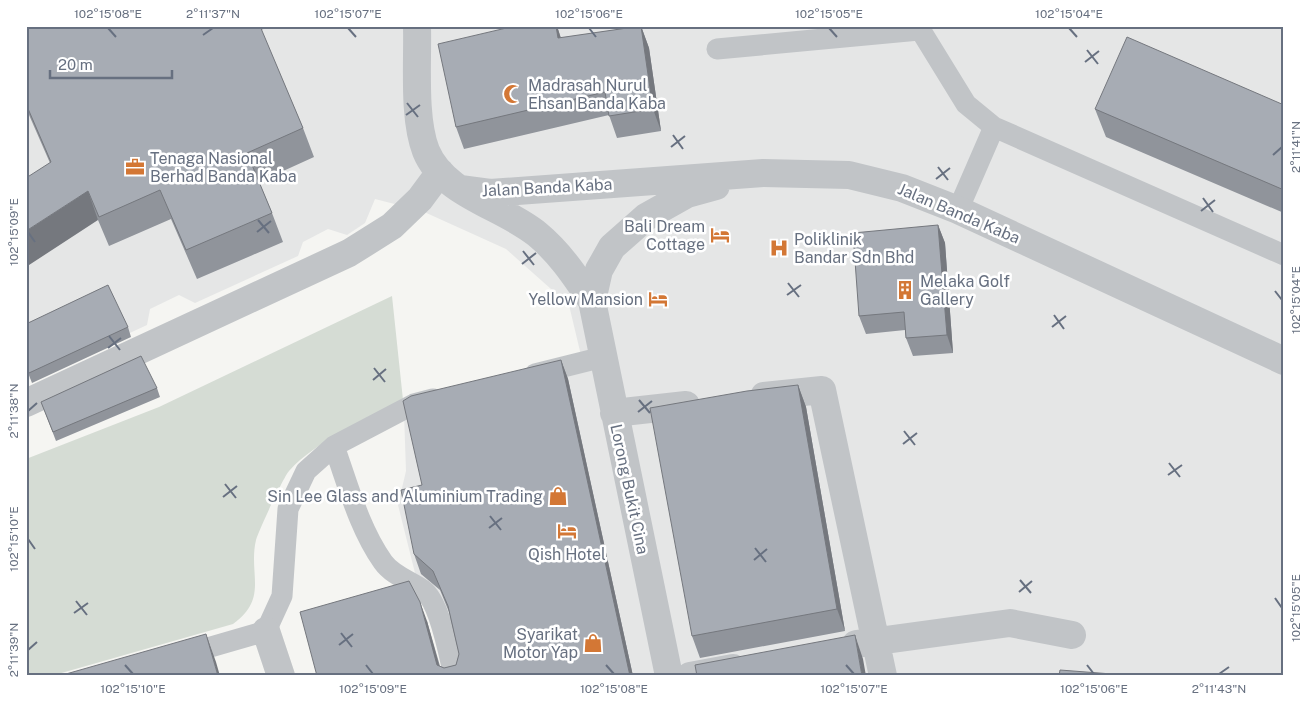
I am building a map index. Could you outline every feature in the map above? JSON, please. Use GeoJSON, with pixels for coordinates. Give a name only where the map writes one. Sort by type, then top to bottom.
{"type":"FeatureCollection","features":[{"type":"Feature","properties":{"kind":"street","name":"Lorong Bukit Cina"},"geometry":{"type":"LineString","coordinates":[[417,26],[419,126],[426,152],[440,172],[460,189],[535,233],[561,256],[592,301],[669,676]]}},
{"type":"Feature","properties":{"kind":"street"},"geometry":{"type":"LineString","coordinates":[[26,403],[349,253],[392,226],[420,199],[440,172]]}},
{"type":"Feature","properties":{"kind":"street","name":"Lorong Bukit Cina"},"geometry":{"type":"LineString","coordinates":[[592,301],[599,270],[612,247],[646,217],[687,194],[763,172]]}},
{"type":"Feature","properties":{"kind":"street","name":"Jalan Banda Kaba"},"geometry":{"type":"LineString","coordinates":[[460,189],[490,193],[763,172],[848,176],[902,188],[958,210],[1284,361]]}},
{"type":"Feature","properties":{"kind":"street"},"geometry":{"type":"LineString","coordinates":[[743,398],[822,390],[883,676]]}},
{"type":"Feature","properties":{"kind":"street"},"geometry":{"type":"LineString","coordinates":[[614,413],[713,402]]}},
{"type":"Feature","properties":{"kind":"street"},"geometry":{"type":"LineString","coordinates":[[836,648],[1010,623],[1072,635]]}},
{"type":"Feature","properties":{"kind":"street"},"geometry":{"type":"LineString","coordinates":[[266,631],[281,676]]}},
{"type":"Feature","properties":{"kind":"street"},"geometry":{"type":"LineString","coordinates":[[690,676],[758,663]]}},
{"type":"Feature","properties":{"kind":"lane"},"geometry":{"type":"LineString","coordinates":[[717,49],[919,28],[966,104],[994,126],[1284,255]]}},
{"type":"Feature","properties":{"kind":"lane"},"geometry":{"type":"LineString","coordinates":[[958,210],[994,126]]}},
{"type":"Feature","properties":{"kind":"lane"},"geometry":{"type":"LineString","coordinates":[[518,378],[603,357]]}},
{"type":"Feature","properties":{"kind":"lane"},"geometry":{"type":"LineString","coordinates":[[166,660],[266,631],[282,596],[288,509],[306,470],[334,446],[414,404],[452,395]]}},
{"type":"Feature","properties":{"kind":"lane"},"geometry":{"type":"LineString","coordinates":[[334,446],[359,519],[384,564],[408,583],[424,591],[434,604],[454,676]]}},
{"type":"Feature","properties":{"kind":"shaded area"},"geometry":{"type":"Polygon","coordinates":[[[26,26],[1284,26],[1284,676],[446,676],[431,620],[418,585],[398,505],[406,471],[404,413],[584,368],[569,305],[506,249],[422,211],[375,199],[365,223],[347,235],[328,229],[303,242],[298,256],[195,303],[179,295],[150,309],[147,325],[26,381],[26,26]]]}},
{"type":"Feature","properties":{"kind":"shaded area"},"geometry":{"type":"Polygon","coordinates":[[[392,296],[403,400],[328,440],[300,460],[289,471],[271,504],[256,540],[254,552],[254,595],[251,605],[244,614],[233,624],[51,676],[26,676],[26,459],[159,407],[392,296]]]}},
{"type":"Feature","properties":{"kind":"building"},"geometry":{"type":"Polygon","coordinates":[[[26,26],[260,26],[303,128],[247,153],[272,213],[186,250],[160,190],[99,217],[88,191],[26,231],[26,178],[51,162],[26,104],[26,26]]]}},
{"type":"Feature","properties":{"kind":"building"},"geometry":{"type":"Polygon","coordinates":[[[515,26],[556,26],[558,38],[641,26],[653,109],[609,116],[605,92],[456,127],[438,44],[515,26]]]}},
{"type":"Feature","properties":{"kind":"building"},"geometry":{"type":"Polygon","coordinates":[[[1127,37],[1284,105],[1284,190],[1095,109],[1127,37]]]}},
{"type":"Feature","properties":{"kind":"building","name":"Melaka Golf Gallery"},"geometry":{"type":"Polygon","coordinates":[[[938,225],[947,335],[906,338],[904,312],[859,316],[853,233],[938,225]]]}},
{"type":"Feature","properties":{"kind":"building"},"geometry":{"type":"Polygon","coordinates":[[[108,285],[128,327],[29,373],[26,367],[26,324],[108,285]]]}},
{"type":"Feature","properties":{"kind":"building"},"geometry":{"type":"Polygon","coordinates":[[[141,356],[157,388],[53,432],[41,402],[141,356]]]}},
{"type":"Feature","properties":{"kind":"building"},"geometry":{"type":"Polygon","coordinates":[[[561,360],[630,676],[317,676],[300,612],[409,581],[420,602],[437,665],[444,668],[456,665],[459,654],[448,606],[433,571],[414,554],[401,490],[422,485],[403,401],[411,396],[561,360]]]}},
{"type":"Feature","properties":{"kind":"building"},"geometry":{"type":"Polygon","coordinates":[[[798,385],[837,609],[692,636],[650,408],[747,391],[798,385]]]}},
{"type":"Feature","properties":{"kind":"building"},"geometry":{"type":"Polygon","coordinates":[[[206,634],[218,676],[59,676],[206,634]]]}},
{"type":"Feature","properties":{"kind":"building"},"geometry":{"type":"Polygon","coordinates":[[[855,635],[862,676],[697,676],[695,665],[855,635]]]}},
{"type":"Feature","properties":{"kind":"building"},"geometry":{"type":"Polygon","coordinates":[[[1060,670],[1138,676],[1059,676],[1060,670]]]}},
{"type":"Feature","properties":{"kind":"place","name":"Madrasah Nurul Ehsan Banda Kaba"},"geometry":{"type":"Point","coordinates":[513,94]}},
{"type":"Feature","properties":{"kind":"place","name":"Tenaga Nasional Berhad Banda Kaba"},"geometry":{"type":"Point","coordinates":[135,167]}},
{"type":"Feature","properties":{"kind":"place","name":"Bali Dream Cottage"},"geometry":{"type":"Point","coordinates":[720,235]}},
{"type":"Feature","properties":{"kind":"place","name":"Poliklinik Bandar Sdn Bhd"},"geometry":{"type":"Point","coordinates":[779,248]}},
{"type":"Feature","properties":{"kind":"place","name":"Melaka Golf Gallery"},"geometry":{"type":"Point","coordinates":[905,290]}},
{"type":"Feature","properties":{"kind":"place","name":"Yellow Mansion"},"geometry":{"type":"Point","coordinates":[658,299]}},
{"type":"Feature","properties":{"kind":"place","name":"Sin Lee Glass and Aluminium Trading"},"geometry":{"type":"Point","coordinates":[558,496]}},
{"type":"Feature","properties":{"kind":"place","name":"Qish Hotel"},"geometry":{"type":"Point","coordinates":[567,531]}},
{"type":"Feature","properties":{"kind":"place","name":"Syarikat Motor Yap"},"geometry":{"type":"Point","coordinates":[593,643]}}]}
